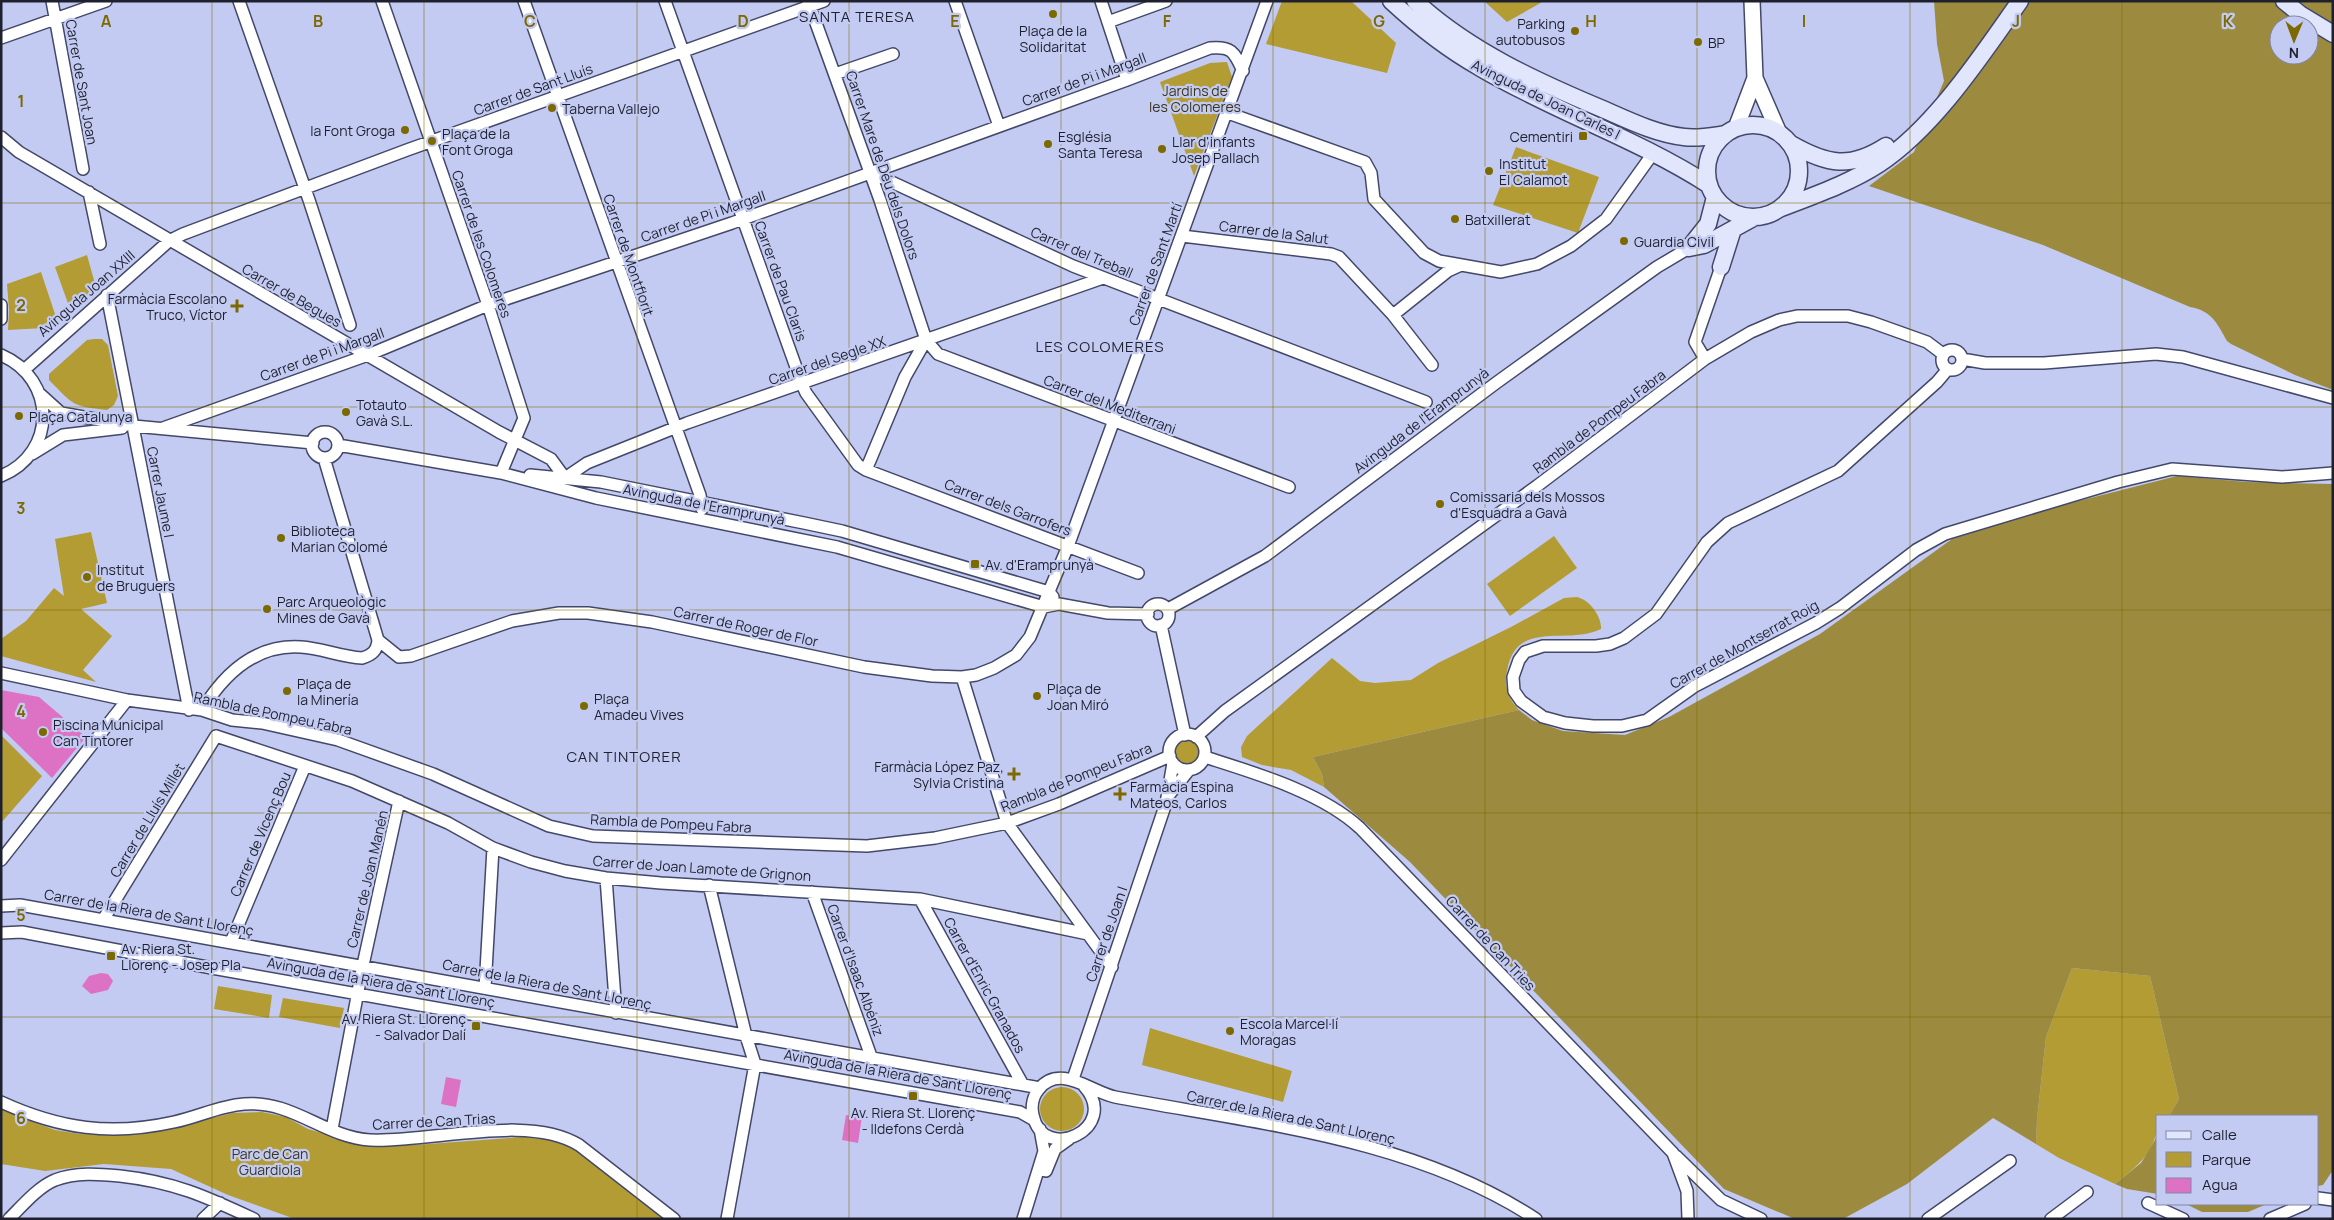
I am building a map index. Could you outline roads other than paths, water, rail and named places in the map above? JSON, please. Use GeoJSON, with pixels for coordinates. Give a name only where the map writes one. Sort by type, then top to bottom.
{"type":"FeatureCollection","features":[{"type":"Feature","properties":{"kind":"main road","name":"Avinguda de Joan Carles I"},"geometry":{"type":"LineString","coordinates":[[1390,1],[1432,36],[1481,68],[1654,152],[1712,191]]}},
{"type":"Feature","properties":{"kind":"main road","name":"Avinguda de Joan Carles I"},"geometry":{"type":"LineString","coordinates":[[1415,1],[1448,28],[1488,55],[1575,97],[1665,133],[1684,138],[1731,131]]}},
{"type":"Feature","properties":{"kind":"main road"},"geometry":{"type":"LineString","coordinates":[[1696,246],[1708,224],[1712,191],[1707,168],[1709,157],[1714,147],[1731,131],[1758,125],[1826,159],[1854,162],[1872,155],[1892,142],[1911,126],[1943,90],[2009,1]]}},
{"type":"Feature","properties":{"kind":"main road"},"geometry":{"type":"LineString","coordinates":[[1696,246],[1734,229],[1754,217],[1770,214],[1878,165],[1913,137],[1976,61],[2020,1]]}},
{"type":"Feature","properties":{"kind":"main road"},"geometry":{"type":"LineString","coordinates":[[2284,1],[2300,14],[2333,34]]}},
{"type":"Feature","properties":{"kind":"main road"},"geometry":{"type":"LineString","coordinates":[[2295,1],[2333,26]]}},
{"type":"Feature","properties":{"kind":"main road"},"geometry":{"type":"LineString","coordinates":[[1779,209],[1791,198],[1798,182],[1798,160],[1785,139]]}},
{"type":"Feature","properties":{"kind":"main road"},"geometry":{"type":"LineString","coordinates":[[1712,191],[1732,212],[1754,217]]}},
{"type":"Feature","properties":{"kind":"main road"},"geometry":{"type":"LineString","coordinates":[[1721,267],[1734,229]]}},
{"type":"Feature","properties":{"kind":"main road"},"geometry":{"type":"LineString","coordinates":[[1696,246],[1716,254],[1721,267]]}},
{"type":"Feature","properties":{"kind":"street","name":"Carrer de Sant Joan"},"geometry":{"type":"LineString","coordinates":[[52,1],[83,169]]}},
{"type":"Feature","properties":{"kind":"street"},"geometry":{"type":"LineString","coordinates":[[1,38],[106,1]]}},
{"type":"Feature","properties":{"kind":"street"},"geometry":{"type":"LineString","coordinates":[[239,1],[305,188],[350,325]]}},
{"type":"Feature","properties":{"kind":"street","name":"Carrer de les Colomeres"},"geometry":{"type":"LineString","coordinates":[[382,1],[488,305],[524,418],[501,473]]}},
{"type":"Feature","properties":{"kind":"street","name":"Carrer de Montflorit"},"geometry":{"type":"LineString","coordinates":[[524,1],[676,428],[704,519]]}},
{"type":"Feature","properties":{"kind":"street","name":"Carrer de Pau Claris"},"geometry":{"type":"LineString","coordinates":[[665,1],[806,394],[858,465],[866,470]]}},
{"type":"Feature","properties":{"kind":"street","name":"Carrer de Sant Lluís"},"geometry":{"type":"LineString","coordinates":[[169,241],[225,217],[684,52],[809,4],[824,1]]}},
{"type":"Feature","properties":{"kind":"street"},"geometry":{"type":"LineString","coordinates":[[955,1],[999,126]]}},
{"type":"Feature","properties":{"kind":"street"},"geometry":{"type":"LineString","coordinates":[[1101,1],[1127,80]]}},
{"type":"Feature","properties":{"kind":"street"},"geometry":{"type":"LineString","coordinates":[[1108,22],[1166,1]]}},
{"type":"Feature","properties":{"kind":"street"},"geometry":{"type":"LineString","coordinates":[[1752,1],[1755,78],[1785,139]]}},
{"type":"Feature","properties":{"kind":"street","name":"Carrer de Sant Martí"},"geometry":{"type":"LineString","coordinates":[[1049,592],[1068,546],[1228,113],[1266,2]]}},
{"type":"Feature","properties":{"kind":"street","name":"Carrer Mare de Déu dels Dolors"},"geometry":{"type":"LineString","coordinates":[[809,4],[870,172],[926,340]]}},
{"type":"Feature","properties":{"kind":"street","name":"Carrer de Pi i Margall"},"geometry":{"type":"LineString","coordinates":[[163,428],[368,355],[488,305],[743,219],[1127,80],[1210,48],[1224,46],[1234,53],[1243,71]]}},
{"type":"Feature","properties":{"kind":"street"},"geometry":{"type":"LineString","coordinates":[[835,74],[892,54]]}},
{"type":"Feature","properties":{"kind":"street"},"geometry":{"type":"LineString","coordinates":[[1731,131],[1755,78]]}},
{"type":"Feature","properties":{"kind":"street"},"geometry":{"type":"LineString","coordinates":[[1228,113],[1365,162],[1371,173],[1374,200],[1424,253],[1439,262],[1501,272],[1537,264],[1571,246],[1606,219],[1654,152]]}},
{"type":"Feature","properties":{"kind":"street","name":"Carrer de Begues"},"geometry":{"type":"LineString","coordinates":[[1,137],[19,152],[169,241],[551,459],[565,478]]}},
{"type":"Feature","properties":{"kind":"street","name":"Carrer del Treball"},"geometry":{"type":"LineString","coordinates":[[870,172],[1073,266],[1426,402]]}},
{"type":"Feature","properties":{"kind":"street"},"geometry":{"type":"LineString","coordinates":[[89,192],[100,244]]}},
{"type":"Feature","properties":{"kind":"street","name":"Carrer de la Salut"},"geometry":{"type":"LineString","coordinates":[[1182,236],[1331,254],[1339,257],[1393,314],[1432,365]]}},
{"type":"Feature","properties":{"kind":"street","name":"Avinguda Joan XXIII"},"geometry":{"type":"LineString","coordinates":[[24,370],[169,241]]}},
{"type":"Feature","properties":{"kind":"street","name":"Avinguda de l'Eramprunyà"},"geometry":{"type":"LineString","coordinates":[[1168,609],[1265,556],[1496,383],[1696,246]]}},
{"type":"Feature","properties":{"kind":"street"},"geometry":{"type":"LineString","coordinates":[[1393,314],[1448,271],[1459,266]]}},
{"type":"Feature","properties":{"kind":"street"},"geometry":{"type":"LineString","coordinates":[[1705,359],[1695,342],[1721,267]]}},
{"type":"Feature","properties":{"kind":"street","name":"Carrer del Segle XX"},"geometry":{"type":"LineString","coordinates":[[565,478],[588,463],[676,428],[1103,278]]}},
{"type":"Feature","properties":{"kind":"street","name":"Carrer Jaume I"},"geometry":{"type":"LineString","coordinates":[[107,295],[189,710]]}},
{"type":"Feature","properties":{"kind":"street"},"geometry":{"type":"LineString","coordinates":[[1,305],[1,320]]}},
{"type":"Feature","properties":{"kind":"street","name":"Rambla de Pompeu Fabra"},"geometry":{"type":"LineString","coordinates":[[1191,736],[1536,486],[1705,359],[1751,332],[1779,320],[1812,315],[1848,316],[1927,342],[1944,354]]}},
{"type":"Feature","properties":{"kind":"street"},"geometry":{"type":"LineString","coordinates":[[866,470],[905,377],[926,340]]}},
{"type":"Feature","properties":{"kind":"street","name":"Carrer del Mediterrani"},"geometry":{"type":"LineString","coordinates":[[926,340],[938,354],[1289,487]]}},
{"type":"Feature","properties":{"kind":"street"},"geometry":{"type":"LineString","coordinates":[[1948,350],[1954,350],[1960,354],[1962,359],[1957,369],[1948,369],[1942,363],[1944,354],[1948,350]]}},
{"type":"Feature","properties":{"kind":"street"},"geometry":{"type":"LineString","coordinates":[[1962,359],[1985,363],[2044,363],[2156,354],[2183,358],[2333,398]]}},
{"type":"Feature","properties":{"kind":"street"},"geometry":{"type":"LineString","coordinates":[[1,355],[24,370],[40,394],[61,412],[134,426],[313,442]]}},
{"type":"Feature","properties":{"kind":"street","name":"Carrer de Montserrat Roig"},"geometry":{"type":"LineString","coordinates":[[1948,369],[1937,382],[1838,471],[1728,523],[1707,542],[1656,614],[1624,638],[1610,644],[1543,646],[1525,652],[1518,660],[1513,678],[1514,691],[1521,701],[1543,717],[1565,723],[1592,726],[1622,726],[1647,720],[1695,686],[1816,623],[1840,608],[1916,550],[1945,534],[2118,482],[2172,470],[2282,477],[2333,473]]}},
{"type":"Feature","properties":{"kind":"street"},"geometry":{"type":"LineString","coordinates":[[30,456],[39,439],[42,426],[43,413],[40,394]]}},
{"type":"Feature","properties":{"kind":"street"},"geometry":{"type":"LineString","coordinates":[[1,476],[17,468],[30,456],[63,435],[134,426]]}},
{"type":"Feature","properties":{"kind":"street"},"geometry":{"type":"LineString","coordinates":[[216,736],[207,712],[218,686],[228,674],[244,661],[280,648],[301,647],[362,658],[370,656],[377,648],[378,640],[324,458],[315,453],[313,442],[316,436],[325,432],[334,436],[338,445],[334,454],[324,458]]}},
{"type":"Feature","properties":{"kind":"street","name":"Avinguda de l'Eramprunyà"},"geometry":{"type":"LineString","coordinates":[[338,445],[501,473],[596,498],[837,547],[1044,607],[1059,604],[1108,613],[1148,614]]}},
{"type":"Feature","properties":{"kind":"street","name":"Carrer dels Garrofers"},"geometry":{"type":"LineString","coordinates":[[866,470],[1138,573]]}},
{"type":"Feature","properties":{"kind":"street","name":"Avinguda de l'Eramprunyà"},"geometry":{"type":"LineString","coordinates":[[501,473],[601,482],[842,531],[1049,592]]}},
{"type":"Feature","properties":{"kind":"street"},"geometry":{"type":"LineString","coordinates":[[1049,592],[1059,604]]}},
{"type":"Feature","properties":{"kind":"street","name":"Carrer de Roger de Flor"},"geometry":{"type":"LineString","coordinates":[[378,640],[399,657],[411,656],[512,621],[559,613],[588,612],[652,622],[864,667],[962,677],[994,668],[1016,655],[1030,637],[1049,592]]}},
{"type":"Feature","properties":{"kind":"street"},"geometry":{"type":"LineString","coordinates":[[1156,604],[1162,604],[1168,609],[1169,619],[1161,625],[1151,623],[1148,614],[1150,608],[1156,604]]}},
{"type":"Feature","properties":{"kind":"street"},"geometry":{"type":"LineString","coordinates":[[1161,625],[1191,736],[1203,744],[1205,757],[1197,768],[1182,769],[1171,759],[1172,744],[1176,739],[1191,736]]}},
{"type":"Feature","properties":{"kind":"street","name":"Rambla de Pompeu Fabra"},"geometry":{"type":"LineString","coordinates":[[1,672],[127,700],[207,712],[232,720],[262,723],[338,740],[433,774],[549,826],[593,836],[867,846],[935,838],[1007,823],[1171,759]]}},
{"type":"Feature","properties":{"kind":"street"},"geometry":{"type":"LineString","coordinates":[[962,677],[1007,823],[1112,967]]}},
{"type":"Feature","properties":{"kind":"street"},"geometry":{"type":"LineString","coordinates":[[1,860],[127,700]]}},
{"type":"Feature","properties":{"kind":"street"},"geometry":{"type":"LineString","coordinates":[[229,738],[232,720]]}},
{"type":"Feature","properties":{"kind":"street","name":"Carrer de Joan Lamote de Grignon"},"geometry":{"type":"LineString","coordinates":[[216,736],[229,738],[400,801],[494,848],[565,871],[606,878],[920,899],[1088,934]]}},
{"type":"Feature","properties":{"kind":"street","name":"Carrer de Lluís Millet"},"geometry":{"type":"LineString","coordinates":[[103,920],[216,736]]}},
{"type":"Feature","properties":{"kind":"street","name":"Carrer de Can Tries"},"geometry":{"type":"LineString","coordinates":[[1205,757],[1316,798],[1350,818],[1673,1153],[1687,1190],[1688,1219]]}},
{"type":"Feature","properties":{"kind":"street","name":"Carrer de Joan I"},"geometry":{"type":"LineString","coordinates":[[1073,1080],[1167,797],[1171,759]]}},
{"type":"Feature","properties":{"kind":"street","name":"Carrer de Vicenç Bou"},"geometry":{"type":"LineString","coordinates":[[230,942],[305,766]]}},
{"type":"Feature","properties":{"kind":"street","name":"Carrer de Joan I"},"geometry":{"type":"LineString","coordinates":[[1167,797],[1189,770]]}},
{"type":"Feature","properties":{"kind":"street","name":"Carrer de Joan Manén"},"geometry":{"type":"LineString","coordinates":[[332,1129],[363,965],[400,801]]}},
{"type":"Feature","properties":{"kind":"street"},"geometry":{"type":"LineString","coordinates":[[486,988],[494,848]]}},
{"type":"Feature","properties":{"kind":"street"},"geometry":{"type":"LineString","coordinates":[[606,878],[616,1012]]}},
{"type":"Feature","properties":{"kind":"street"},"geometry":{"type":"LineString","coordinates":[[709,885],[746,1036],[755,1064],[727,1219]]}},
{"type":"Feature","properties":{"kind":"street","name":"Carrer d'Isaac Albéniz"},"geometry":{"type":"LineString","coordinates":[[812,892],[872,1059]]}},
{"type":"Feature","properties":{"kind":"street","name":"Carrer d'Enric Granados"},"geometry":{"type":"LineString","coordinates":[[920,899],[1023,1085]]}},
{"type":"Feature","properties":{"kind":"street","name":"Carrer de la Riera de Sant Llorenç"},"geometry":{"type":"LineString","coordinates":[[1,906],[20,905],[363,965],[1040,1088]]}},
{"type":"Feature","properties":{"kind":"street","name":"Avinguda de la Riera de Sant Llorenç"},"geometry":{"type":"LineString","coordinates":[[1,933],[22,932],[1020,1112],[1037,1124]]}},
{"type":"Feature","properties":{"kind":"street"},"geometry":{"type":"LineString","coordinates":[[1023,1219],[1044,1151],[1033,1101],[1040,1088],[1055,1079],[1073,1080]]}},
{"type":"Feature","properties":{"kind":"street","name":"Carrer de la Riera de Sant Llorenç"},"geometry":{"type":"LineString","coordinates":[[1073,1080],[1084,1086],[1116,1097],[1338,1139],[1398,1154],[1469,1182],[1536,1219]]}},
{"type":"Feature","properties":{"kind":"street"},"geometry":{"type":"LineString","coordinates":[[1084,1086],[1091,1096],[1093,1111]]}},
{"type":"Feature","properties":{"kind":"street"},"geometry":{"type":"LineString","coordinates":[[1030,1219],[1051,1156],[1059,1145],[1087,1127],[1093,1111],[1102,1101],[1116,1097]]}},
{"type":"Feature","properties":{"kind":"street","name":"Carrer de Can Trias"},"geometry":{"type":"LineString","coordinates":[[1,1102],[40,1119],[98,1130],[126,1129],[174,1122],[222,1107],[244,1104],[281,1107],[355,1138],[370,1140],[505,1132],[540,1132],[570,1139],[592,1154],[674,1219]]}},
{"type":"Feature","properties":{"kind":"street"},"geometry":{"type":"LineString","coordinates":[[1037,1124],[1054,1138],[1071,1138]]}},
{"type":"Feature","properties":{"kind":"street"},"geometry":{"type":"LineString","coordinates":[[1673,1153],[1722,1200],[1761,1219]]}},
{"type":"Feature","properties":{"kind":"street"},"geometry":{"type":"LineString","coordinates":[[1928,1219],[2010,1161]]}},
{"type":"Feature","properties":{"kind":"street"},"geometry":{"type":"LineString","coordinates":[[8,1219],[46,1185],[70,1176],[91,1174],[166,1183],[220,1203],[254,1219]]}},
{"type":"Feature","properties":{"kind":"street"},"geometry":{"type":"LineString","coordinates":[[2050,1219],[2087,1192]]}},
{"type":"Feature","properties":{"kind":"street"},"geometry":{"type":"LineString","coordinates":[[2319,1198],[2333,1200]]}},
{"type":"Feature","properties":{"kind":"street"},"geometry":{"type":"LineString","coordinates":[[203,1219],[220,1203]]}},
{"type":"Feature","properties":{"kind":"street"},"geometry":{"type":"LineString","coordinates":[[2148,1203],[2183,1219]]}},
{"type":"Feature","properties":{"kind":"street"},"geometry":{"type":"LineString","coordinates":[[2270,1219],[2303,1205]]}},
{"type":"Feature","properties":{"kind":"water","name":"Piscina Municipal Can Tintorer"},"geometry":{"type":"Polygon","coordinates":[[[1,690],[39,697],[86,737],[52,778],[1,728],[1,690]]]}},
{"type":"Feature","properties":{"kind":"water"},"geometry":{"type":"Polygon","coordinates":[[[101,973],[108,974],[113,981],[108,990],[91,994],[82,986],[89,976],[101,973]]]}},
{"type":"Feature","properties":{"kind":"water"},"geometry":{"type":"Polygon","coordinates":[[[446,1077],[461,1080],[456,1107],[441,1104],[446,1077]]]}},
{"type":"Feature","properties":{"kind":"water"},"geometry":{"type":"Polygon","coordinates":[[[846,1115],[862,1117],[858,1143],[842,1140],[846,1115]]]}},
{"type":"Feature","properties":{"kind":"place","name":"Plaça de la Solidaritat"},"geometry":{"type":"Point","coordinates":[1053,14]}},
{"type":"Feature","properties":{"kind":"place","name":"Parking autobusos"},"geometry":{"type":"Point","coordinates":[1575,31]}},
{"type":"Feature","properties":{"kind":"place","name":"BP"},"geometry":{"type":"Point","coordinates":[1698,42]}},
{"type":"Feature","properties":{"kind":"place","name":"Taberna Vallejo"},"geometry":{"type":"Point","coordinates":[552,108]}},
{"type":"Feature","properties":{"kind":"place","name":"la Font Groga"},"geometry":{"type":"Point","coordinates":[405,130]}},
{"type":"Feature","properties":{"kind":"place","name":"Cementiri"},"geometry":{"type":"Point","coordinates":[1583,136]}},
{"type":"Feature","properties":{"kind":"place","name":"Plaça de la Font Groga"},"geometry":{"type":"Point","coordinates":[432,141]}},
{"type":"Feature","properties":{"kind":"place","name":"Església Santa Teresa"},"geometry":{"type":"Point","coordinates":[1048,144]}},
{"type":"Feature","properties":{"kind":"place","name":"Llar d'infants Josep Pallach"},"geometry":{"type":"Point","coordinates":[1162,149]}},
{"type":"Feature","properties":{"kind":"place","name":"Institut El Calamot"},"geometry":{"type":"Point","coordinates":[1489,171]}},
{"type":"Feature","properties":{"kind":"place","name":"Batxillerat"},"geometry":{"type":"Point","coordinates":[1455,219]}},
{"type":"Feature","properties":{"kind":"place","name":"Guardia Civil"},"geometry":{"type":"Point","coordinates":[1624,241]}},
{"type":"Feature","properties":{"kind":"place","name":"Farmàcia Escolano Truco, Víctor"},"geometry":{"type":"Point","coordinates":[237,306]}},
{"type":"Feature","properties":{"kind":"place","name":"Totauto Gavà S.L."},"geometry":{"type":"Point","coordinates":[346,412]}},
{"type":"Feature","properties":{"kind":"place","name":"Plaça Catalunya"},"geometry":{"type":"Point","coordinates":[19,416]}},
{"type":"Feature","properties":{"kind":"place","name":"Comissaria dels Mossos d'Esquadra a Gavà"},"geometry":{"type":"Point","coordinates":[1440,504]}},
{"type":"Feature","properties":{"kind":"place","name":"Biblioteca Marian Colomé"},"geometry":{"type":"Point","coordinates":[281,538]}},
{"type":"Feature","properties":{"kind":"place","name":"Av. d'Eramprunyà"},"geometry":{"type":"Point","coordinates":[975,564]}},
{"type":"Feature","properties":{"kind":"place","name":"Institut de Bruguers"},"geometry":{"type":"Point","coordinates":[87,577]}},
{"type":"Feature","properties":{"kind":"place","name":"Parc Arqueològic Mines de Gavà"},"geometry":{"type":"Point","coordinates":[267,609]}},
{"type":"Feature","properties":{"kind":"place","name":"Plaça de la Minería"},"geometry":{"type":"Point","coordinates":[287,691]}},
{"type":"Feature","properties":{"kind":"place","name":"Plaça de Joan Miró"},"geometry":{"type":"Point","coordinates":[1037,696]}},
{"type":"Feature","properties":{"kind":"place","name":"Plaça Amadeu Vives"},"geometry":{"type":"Point","coordinates":[584,706]}},
{"type":"Feature","properties":{"kind":"place","name":"Piscina Municipal Can Tintorer"},"geometry":{"type":"Point","coordinates":[43,732]}},
{"type":"Feature","properties":{"kind":"place","name":"Farmàcia López Paz, Sylvia Cristina"},"geometry":{"type":"Point","coordinates":[1014,774]}},
{"type":"Feature","properties":{"kind":"place","name":"Farmàcia Espina Mateos, Carlos"},"geometry":{"type":"Point","coordinates":[1120,794]}},
{"type":"Feature","properties":{"kind":"place","name":"Av. Riera St. Llorenç - Josep Pla"},"geometry":{"type":"Point","coordinates":[111,956]}},
{"type":"Feature","properties":{"kind":"place","name":"Av. Riera St. Llorenç - Salvador Dalí"},"geometry":{"type":"Point","coordinates":[476,1026]}},
{"type":"Feature","properties":{"kind":"place","name":"Escola Marcel·lí Moragas"},"geometry":{"type":"Point","coordinates":[1230,1031]}},
{"type":"Feature","properties":{"kind":"place","name":"Av. Riera St. Llorenç - Ildefons Cerdà"},"geometry":{"type":"Point","coordinates":[913,1096]}},
{"type":"Feature","properties":{"kind":"district","name":"SANTA TERESA"},"geometry":{"type":"Point","coordinates":[857,16]}},
{"type":"Feature","properties":{"kind":"district","name":"LES COLOMERES"},"geometry":{"type":"Point","coordinates":[1100,346]}},
{"type":"Feature","properties":{"kind":"district","name":"CAN TINTORER"},"geometry":{"type":"Point","coordinates":[624,756]}},
{"type":"Feature","properties":{"kind":"park label","name":"Jardins de les Colomeres"},"geometry":{"type":"Point","coordinates":[1195,98]}},
{"type":"Feature","properties":{"kind":"park label","name":"Parc de Can Guardiola"},"geometry":{"type":"Point","coordinates":[270,1162]}}]}
